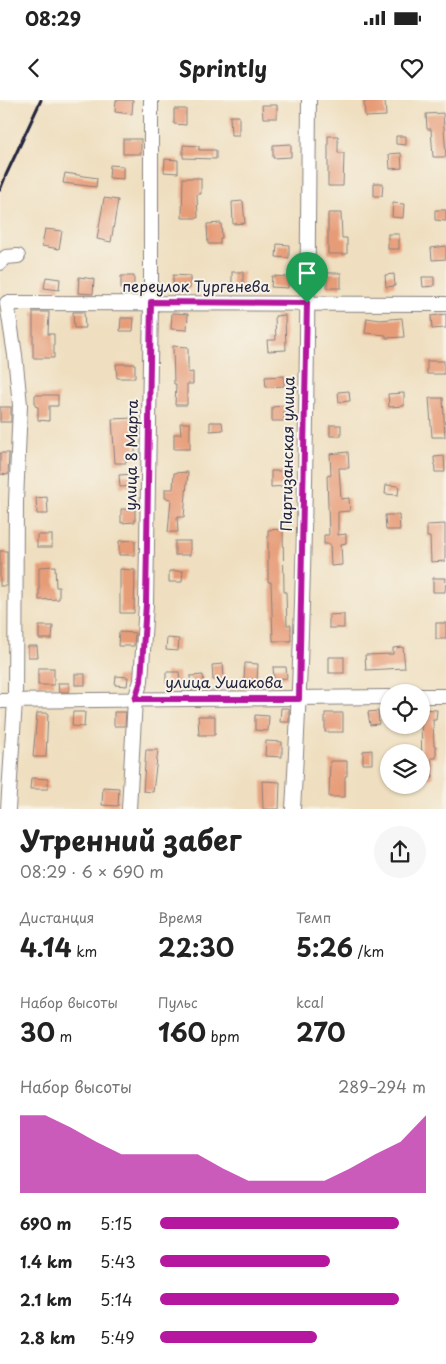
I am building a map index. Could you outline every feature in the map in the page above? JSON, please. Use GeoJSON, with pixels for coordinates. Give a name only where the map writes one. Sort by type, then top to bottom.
{"type":"FeatureCollection","features":[{"type":"Feature","properties":{"kind":"street","name":"улица 8 Марта"},"geometry":{"type":"LineString","coordinates":[[129,809],[135,699],[141,681],[146,604],[151,302],[151,100]]}},
{"type":"Feature","properties":{"kind":"street","name":"Партизанская улица"},"geometry":{"type":"LineString","coordinates":[[293,809],[299,699],[307,303],[308,100]]}},
{"type":"Feature","properties":{"kind":"street"},"geometry":{"type":"LineString","coordinates":[[0,263],[6,257],[18,256]]}},
{"type":"Feature","properties":{"kind":"street","name":"переулок Тургенева"},"geometry":{"type":"LineString","coordinates":[[3,301],[446,304]]}},
{"type":"Feature","properties":{"kind":"street"},"geometry":{"type":"LineString","coordinates":[[3,301],[15,356],[20,405],[16,502],[15,701],[8,809]]}},
{"type":"Feature","properties":{"kind":"street"},"geometry":{"type":"LineString","coordinates":[[430,696],[446,696]]}},
{"type":"Feature","properties":{"kind":"street","name":"улица Ушакова"},"geometry":{"type":"LineString","coordinates":[[0,701],[380,697]]}},
{"type":"Feature","properties":{"kind":"building"},"geometry":{"type":"Polygon","coordinates":[[[116,100],[133,100],[132,114],[115,112],[116,100]]]}},
{"type":"Feature","properties":{"kind":"building"},"geometry":{"type":"Polygon","coordinates":[[[385,100],[386,116],[365,117],[364,101],[385,100]]]}},
{"type":"Feature","properties":{"kind":"building"},"geometry":{"type":"Polygon","coordinates":[[[262,105],[277,105],[277,118],[263,118],[262,105]]]}},
{"type":"Feature","properties":{"kind":"building"},"geometry":{"type":"Polygon","coordinates":[[[174,109],[186,109],[186,125],[174,124],[174,109]]]}},
{"type":"Feature","properties":{"kind":"building"},"geometry":{"type":"Polygon","coordinates":[[[443,113],[446,157],[433,157],[431,129],[427,129],[426,114],[443,113]]]}},
{"type":"Feature","properties":{"kind":"building"},"geometry":{"type":"Polygon","coordinates":[[[230,116],[239,116],[239,135],[231,135],[230,116]]]}},
{"type":"Feature","properties":{"kind":"building"},"geometry":{"type":"Polygon","coordinates":[[[328,136],[338,136],[338,153],[344,153],[343,186],[328,186],[328,136]]]}},
{"type":"Feature","properties":{"kind":"building"},"geometry":{"type":"Polygon","coordinates":[[[396,136],[406,136],[406,145],[396,144],[396,136]]]}},
{"type":"Feature","properties":{"kind":"building"},"geometry":{"type":"Polygon","coordinates":[[[123,139],[141,139],[141,154],[123,154],[123,139]]]}},
{"type":"Feature","properties":{"kind":"building"},"geometry":{"type":"Polygon","coordinates":[[[291,144],[291,157],[273,158],[273,145],[291,144]]]}},
{"type":"Feature","properties":{"kind":"building"},"geometry":{"type":"Polygon","coordinates":[[[183,145],[199,146],[199,150],[216,150],[216,159],[183,158],[183,145]]]}},
{"type":"Feature","properties":{"kind":"building"},"geometry":{"type":"Polygon","coordinates":[[[401,153],[402,168],[390,169],[389,154],[401,153]]]}},
{"type":"Feature","properties":{"kind":"building"},"geometry":{"type":"Polygon","coordinates":[[[165,159],[178,160],[178,173],[164,172],[165,159]]]}},
{"type":"Feature","properties":{"kind":"building"},"geometry":{"type":"Polygon","coordinates":[[[110,165],[123,166],[123,179],[109,178],[110,165]]]}},
{"type":"Feature","properties":{"kind":"building"},"geometry":{"type":"Polygon","coordinates":[[[65,173],[97,178],[96,187],[63,183],[65,173]]]}},
{"type":"Feature","properties":{"kind":"building"},"geometry":{"type":"Polygon","coordinates":[[[183,178],[201,178],[201,194],[197,194],[198,218],[182,218],[183,178]]]}},
{"type":"Feature","properties":{"kind":"building"},"geometry":{"type":"Polygon","coordinates":[[[374,183],[383,183],[382,196],[374,196],[374,183]]]}},
{"type":"Feature","properties":{"kind":"building"},"geometry":{"type":"Polygon","coordinates":[[[104,198],[118,200],[111,242],[97,239],[104,198]]]}},
{"type":"Feature","properties":{"kind":"building"},"geometry":{"type":"Polygon","coordinates":[[[243,201],[245,223],[233,224],[232,202],[243,201]]]}},
{"type":"Feature","properties":{"kind":"building"},"geometry":{"type":"Polygon","coordinates":[[[393,203],[404,204],[403,218],[392,217],[393,203]]]}},
{"type":"Feature","properties":{"kind":"building"},"geometry":{"type":"Polygon","coordinates":[[[435,210],[446,210],[446,221],[435,220],[435,210]]]}},
{"type":"Feature","properties":{"kind":"building"},"geometry":{"type":"Polygon","coordinates":[[[328,213],[341,213],[342,238],[347,238],[347,254],[328,254],[328,213]]]}},
{"type":"Feature","properties":{"kind":"building"},"geometry":{"type":"Polygon","coordinates":[[[221,223],[222,238],[220,238],[220,244],[208,244],[207,224],[221,223]]]}},
{"type":"Feature","properties":{"kind":"building"},"geometry":{"type":"Polygon","coordinates":[[[45,229],[62,231],[59,249],[42,246],[45,229]]]}},
{"type":"Feature","properties":{"kind":"building"},"geometry":{"type":"Polygon","coordinates":[[[388,234],[399,234],[399,249],[388,249],[388,234]]]}},
{"type":"Feature","properties":{"kind":"building"},"geometry":{"type":"Polygon","coordinates":[[[277,244],[289,245],[289,258],[276,257],[277,244]]]}},
{"type":"Feature","properties":{"kind":"building"},"geometry":{"type":"Polygon","coordinates":[[[446,246],[446,259],[432,260],[431,248],[446,246]]]}},
{"type":"Feature","properties":{"kind":"building"},"geometry":{"type":"Polygon","coordinates":[[[232,272],[243,272],[243,288],[232,288],[232,272]]]}},
{"type":"Feature","properties":{"kind":"building"},"geometry":{"type":"Polygon","coordinates":[[[327,273],[341,273],[341,288],[327,288],[327,273]]]}},
{"type":"Feature","properties":{"kind":"building"},"geometry":{"type":"Polygon","coordinates":[[[394,274],[395,286],[386,287],[385,275],[394,274]]]}},
{"type":"Feature","properties":{"kind":"building"},"geometry":{"type":"Polygon","coordinates":[[[173,275],[190,276],[190,288],[173,288],[173,275]]]}},
{"type":"Feature","properties":{"kind":"building"},"geometry":{"type":"Polygon","coordinates":[[[121,276],[134,276],[134,290],[121,289],[121,276]]]}},
{"type":"Feature","properties":{"kind":"building"},"geometry":{"type":"Polygon","coordinates":[[[272,276],[288,277],[288,288],[271,287],[272,276]]]}},
{"type":"Feature","properties":{"kind":"building"},"geometry":{"type":"Polygon","coordinates":[[[46,277],[60,279],[59,290],[44,288],[46,277]]]}},
{"type":"Feature","properties":{"kind":"building"},"geometry":{"type":"Polygon","coordinates":[[[79,277],[94,279],[93,294],[78,293],[79,277]]]}},
{"type":"Feature","properties":{"kind":"building"},"geometry":{"type":"Polygon","coordinates":[[[422,277],[434,277],[434,286],[423,287],[422,277]]]}},
{"type":"Feature","properties":{"kind":"building"},"geometry":{"type":"Polygon","coordinates":[[[33,312],[49,312],[48,334],[54,334],[54,358],[33,358],[33,312]]]}},
{"type":"Feature","properties":{"kind":"building"},"geometry":{"type":"Polygon","coordinates":[[[73,312],[84,312],[85,328],[74,328],[73,312]]]}},
{"type":"Feature","properties":{"kind":"building"},"geometry":{"type":"Polygon","coordinates":[[[172,313],[188,314],[187,330],[171,329],[172,313]]]}},
{"type":"Feature","properties":{"kind":"building"},"geometry":{"type":"Polygon","coordinates":[[[446,314],[446,328],[432,329],[431,316],[446,314]]]}},
{"type":"Feature","properties":{"kind":"building"},"geometry":{"type":"Polygon","coordinates":[[[285,315],[286,350],[268,351],[267,340],[276,340],[275,316],[285,315]]]}},
{"type":"Feature","properties":{"kind":"building"},"geometry":{"type":"Polygon","coordinates":[[[121,318],[134,318],[133,331],[120,331],[121,318]]]}},
{"type":"Feature","properties":{"kind":"building"},"geometry":{"type":"Polygon","coordinates":[[[367,318],[380,320],[402,318],[404,337],[386,338],[386,335],[365,333],[367,318]]]}},
{"type":"Feature","properties":{"kind":"building"},"geometry":{"type":"Polygon","coordinates":[[[173,346],[188,347],[188,373],[193,372],[193,384],[187,384],[187,405],[175,405],[176,384],[174,384],[173,346]]]}},
{"type":"Feature","properties":{"kind":"building"},"geometry":{"type":"Polygon","coordinates":[[[427,361],[444,361],[444,374],[427,374],[427,361]]]}},
{"type":"Feature","properties":{"kind":"building"},"geometry":{"type":"Polygon","coordinates":[[[116,364],[135,364],[135,378],[117,378],[116,364]]]}},
{"type":"Feature","properties":{"kind":"building"},"geometry":{"type":"Polygon","coordinates":[[[284,376],[284,386],[266,387],[265,377],[284,376]]]}},
{"type":"Feature","properties":{"kind":"building"},"geometry":{"type":"Polygon","coordinates":[[[349,391],[350,401],[339,402],[338,392],[349,391]]]}},
{"type":"Feature","properties":{"kind":"building"},"geometry":{"type":"Polygon","coordinates":[[[404,393],[404,406],[389,407],[388,394],[404,393]]]}},
{"type":"Feature","properties":{"kind":"building"},"geometry":{"type":"Polygon","coordinates":[[[35,395],[58,395],[58,406],[49,406],[49,421],[38,420],[38,407],[35,406],[35,395]]]}},
{"type":"Feature","properties":{"kind":"building"},"geometry":{"type":"Polygon","coordinates":[[[429,398],[443,398],[445,437],[432,437],[429,398]]]}},
{"type":"Feature","properties":{"kind":"building"},"geometry":{"type":"Polygon","coordinates":[[[284,406],[284,421],[272,421],[272,407],[284,406]]]}},
{"type":"Feature","properties":{"kind":"building"},"geometry":{"type":"Polygon","coordinates":[[[0,407],[11,407],[11,422],[0,422],[0,407]]]}},
{"type":"Feature","properties":{"kind":"building"},"geometry":{"type":"Polygon","coordinates":[[[135,418],[135,458],[126,458],[126,463],[115,463],[112,419],[135,418]]]}},
{"type":"Feature","properties":{"kind":"building"},"geometry":{"type":"Polygon","coordinates":[[[210,422],[222,422],[223,430],[210,431],[210,422]]]}},
{"type":"Feature","properties":{"kind":"building"},"geometry":{"type":"Polygon","coordinates":[[[180,423],[190,423],[190,449],[174,449],[174,434],[181,434],[180,423]]]}},
{"type":"Feature","properties":{"kind":"building"},"geometry":{"type":"Polygon","coordinates":[[[330,425],[341,425],[341,436],[330,436],[330,425]]]}},
{"type":"Feature","properties":{"kind":"building"},"geometry":{"type":"Polygon","coordinates":[[[348,452],[349,468],[339,468],[341,499],[349,498],[350,511],[338,512],[338,535],[346,534],[346,543],[341,544],[342,565],[331,566],[330,544],[324,544],[324,535],[329,535],[327,476],[331,475],[330,454],[348,452]]]}},
{"type":"Feature","properties":{"kind":"building"},"geometry":{"type":"Polygon","coordinates":[[[0,453],[9,453],[8,475],[0,474],[0,453]]]}},
{"type":"Feature","properties":{"kind":"building"},"geometry":{"type":"Polygon","coordinates":[[[444,456],[445,472],[435,472],[434,457],[444,456]]]}},
{"type":"Feature","properties":{"kind":"building"},"geometry":{"type":"Polygon","coordinates":[[[271,471],[285,471],[286,486],[271,487],[271,471]]]}},
{"type":"Feature","properties":{"kind":"building"},"geometry":{"type":"Polygon","coordinates":[[[188,472],[184,517],[177,517],[178,532],[168,532],[171,499],[165,498],[165,489],[173,489],[174,473],[188,472]]]}},
{"type":"Feature","properties":{"kind":"building"},"geometry":{"type":"Polygon","coordinates":[[[134,474],[135,486],[120,487],[119,475],[134,474]]]}},
{"type":"Feature","properties":{"kind":"building"},"geometry":{"type":"Polygon","coordinates":[[[386,485],[399,486],[398,495],[385,494],[386,485]]]}},
{"type":"Feature","properties":{"kind":"building"},"geometry":{"type":"Polygon","coordinates":[[[47,497],[48,514],[37,514],[36,498],[47,497]]]}},
{"type":"Feature","properties":{"kind":"building"},"geometry":{"type":"Polygon","coordinates":[[[121,509],[135,509],[135,522],[121,523],[121,509]]]}},
{"type":"Feature","properties":{"kind":"building"},"geometry":{"type":"Polygon","coordinates":[[[385,515],[399,515],[400,530],[386,530],[385,515]]]}},
{"type":"Feature","properties":{"kind":"building"},"geometry":{"type":"Polygon","coordinates":[[[445,524],[445,561],[431,562],[430,537],[427,537],[427,525],[445,524]]]}},
{"type":"Feature","properties":{"kind":"building"},"geometry":{"type":"Polygon","coordinates":[[[283,529],[284,592],[286,592],[287,625],[291,625],[291,641],[273,641],[271,582],[268,582],[268,530],[283,529]]]}},
{"type":"Feature","properties":{"kind":"building"},"geometry":{"type":"Polygon","coordinates":[[[37,535],[52,535],[52,547],[37,547],[37,535]]]}},
{"type":"Feature","properties":{"kind":"building"},"geometry":{"type":"Polygon","coordinates":[[[135,540],[135,555],[119,555],[119,541],[135,540]]]}},
{"type":"Feature","properties":{"kind":"building"},"geometry":{"type":"Polygon","coordinates":[[[175,541],[190,541],[190,555],[175,555],[175,541]]]}},
{"type":"Feature","properties":{"kind":"building"},"geometry":{"type":"Polygon","coordinates":[[[0,551],[7,551],[7,586],[0,586],[0,551]]]}},
{"type":"Feature","properties":{"kind":"building"},"geometry":{"type":"Polygon","coordinates":[[[55,566],[56,587],[59,587],[59,599],[39,600],[39,567],[55,566]]]}},
{"type":"Feature","properties":{"kind":"building"},"geometry":{"type":"Polygon","coordinates":[[[120,569],[135,570],[134,613],[120,613],[120,569]]]}},
{"type":"Feature","properties":{"kind":"building"},"geometry":{"type":"Polygon","coordinates":[[[169,571],[183,571],[182,582],[169,582],[169,571]]]}},
{"type":"Feature","properties":{"kind":"building"},"geometry":{"type":"Polygon","coordinates":[[[433,578],[446,578],[445,592],[433,592],[433,578]]]}},
{"type":"Feature","properties":{"kind":"building"},"geometry":{"type":"Polygon","coordinates":[[[344,614],[344,628],[329,628],[329,615],[344,614]]]}},
{"type":"Feature","properties":{"kind":"building"},"geometry":{"type":"Polygon","coordinates":[[[436,623],[446,623],[446,639],[436,639],[436,623]]]}},
{"type":"Feature","properties":{"kind":"building"},"geometry":{"type":"Polygon","coordinates":[[[39,626],[53,626],[52,639],[39,639],[39,626]]]}},
{"type":"Feature","properties":{"kind":"building"},"geometry":{"type":"Polygon","coordinates":[[[119,632],[135,633],[134,646],[118,646],[119,632]]]}},
{"type":"Feature","properties":{"kind":"building"},"geometry":{"type":"Polygon","coordinates":[[[167,638],[179,639],[178,651],[166,650],[167,638]]]}},
{"type":"Feature","properties":{"kind":"building"},"geometry":{"type":"Polygon","coordinates":[[[28,646],[37,646],[38,657],[28,657],[28,646]]]}},
{"type":"Feature","properties":{"kind":"building"},"geometry":{"type":"Polygon","coordinates":[[[403,647],[405,668],[366,670],[365,655],[393,654],[393,648],[403,647]]]}},
{"type":"Feature","properties":{"kind":"building"},"geometry":{"type":"Polygon","coordinates":[[[329,657],[344,657],[344,673],[329,673],[329,657]]]}},
{"type":"Feature","properties":{"kind":"building"},"geometry":{"type":"Polygon","coordinates":[[[245,663],[258,664],[257,680],[244,679],[245,663]]]}},
{"type":"Feature","properties":{"kind":"building"},"geometry":{"type":"Polygon","coordinates":[[[223,664],[224,679],[213,680],[212,665],[223,664]]]}},
{"type":"Feature","properties":{"kind":"building"},"geometry":{"type":"Polygon","coordinates":[[[273,667],[286,667],[287,678],[274,679],[273,667]]]}},
{"type":"Feature","properties":{"kind":"building"},"geometry":{"type":"Polygon","coordinates":[[[38,668],[54,668],[54,685],[38,685],[38,668]]]}},
{"type":"Feature","properties":{"kind":"building"},"geometry":{"type":"Polygon","coordinates":[[[166,672],[179,672],[180,683],[166,684],[166,672]]]}},
{"type":"Feature","properties":{"kind":"building"},"geometry":{"type":"Polygon","coordinates":[[[75,674],[85,674],[85,685],[75,685],[75,674]]]}},
{"type":"Feature","properties":{"kind":"building"},"geometry":{"type":"Polygon","coordinates":[[[203,675],[204,689],[191,690],[190,676],[203,675]]]}},
{"type":"Feature","properties":{"kind":"building"},"geometry":{"type":"Polygon","coordinates":[[[116,676],[128,677],[127,686],[115,685],[116,676]]]}},
{"type":"Feature","properties":{"kind":"building"},"geometry":{"type":"Polygon","coordinates":[[[58,683],[69,683],[69,692],[59,692],[58,683]]]}},
{"type":"Feature","properties":{"kind":"building"},"geometry":{"type":"Polygon","coordinates":[[[281,708],[289,708],[289,722],[280,722],[281,708]]]}},
{"type":"Feature","properties":{"kind":"building"},"geometry":{"type":"Polygon","coordinates":[[[430,710],[437,710],[436,720],[433,720],[436,758],[431,758],[433,778],[430,778],[430,744],[422,744],[421,734],[430,734],[430,710]]]}},
{"type":"Feature","properties":{"kind":"building"},"geometry":{"type":"Polygon","coordinates":[[[378,711],[379,724],[370,725],[368,712],[378,711]]]}},
{"type":"Feature","properties":{"kind":"building"},"geometry":{"type":"Polygon","coordinates":[[[73,712],[85,712],[84,727],[72,726],[73,712]]]}},
{"type":"Feature","properties":{"kind":"building"},"geometry":{"type":"Polygon","coordinates":[[[114,712],[126,712],[125,726],[114,726],[114,712]]]}},
{"type":"Feature","properties":{"kind":"building"},"geometry":{"type":"Polygon","coordinates":[[[37,713],[48,713],[46,757],[33,757],[37,713]]]}},
{"type":"Feature","properties":{"kind":"building"},"geometry":{"type":"Polygon","coordinates":[[[325,713],[343,713],[343,732],[325,732],[325,713]]]}},
{"type":"Feature","properties":{"kind":"building"},"geometry":{"type":"Polygon","coordinates":[[[255,715],[269,716],[268,731],[255,730],[255,715]]]}},
{"type":"Feature","properties":{"kind":"building"},"geometry":{"type":"Polygon","coordinates":[[[198,716],[215,716],[215,735],[199,735],[198,716]]]}},
{"type":"Feature","properties":{"kind":"building"},"geometry":{"type":"Polygon","coordinates":[[[266,741],[282,742],[282,757],[265,756],[266,741]]]}},
{"type":"Feature","properties":{"kind":"building"},"geometry":{"type":"Polygon","coordinates":[[[146,750],[158,750],[153,792],[143,791],[146,750]]]}},
{"type":"Feature","properties":{"kind":"building"},"geometry":{"type":"Polygon","coordinates":[[[372,750],[372,764],[363,764],[363,751],[372,750]]]}},
{"type":"Feature","properties":{"kind":"building"},"geometry":{"type":"Polygon","coordinates":[[[330,761],[347,761],[345,797],[329,797],[330,761]]]}},
{"type":"Feature","properties":{"kind":"building"},"geometry":{"type":"Polygon","coordinates":[[[31,778],[48,779],[48,789],[30,789],[31,778]]]}},
{"type":"Feature","properties":{"kind":"building"},"geometry":{"type":"Polygon","coordinates":[[[262,781],[280,782],[279,809],[263,809],[262,781]]]}},
{"type":"Feature","properties":{"kind":"building"},"geometry":{"type":"Polygon","coordinates":[[[103,787],[119,788],[118,806],[102,805],[103,787]]]}},
{"type":"Feature","properties":{"kind":"railway"},"geometry":{"type":"LineString","coordinates":[[0,190],[41,100]]}},
{"type":"Feature","properties":{"kind":"route"},"geometry":{"type":"LineString","coordinates":[[151,302],[307,303],[299,699],[135,699],[141,681],[144,655],[151,302]]}}]}
